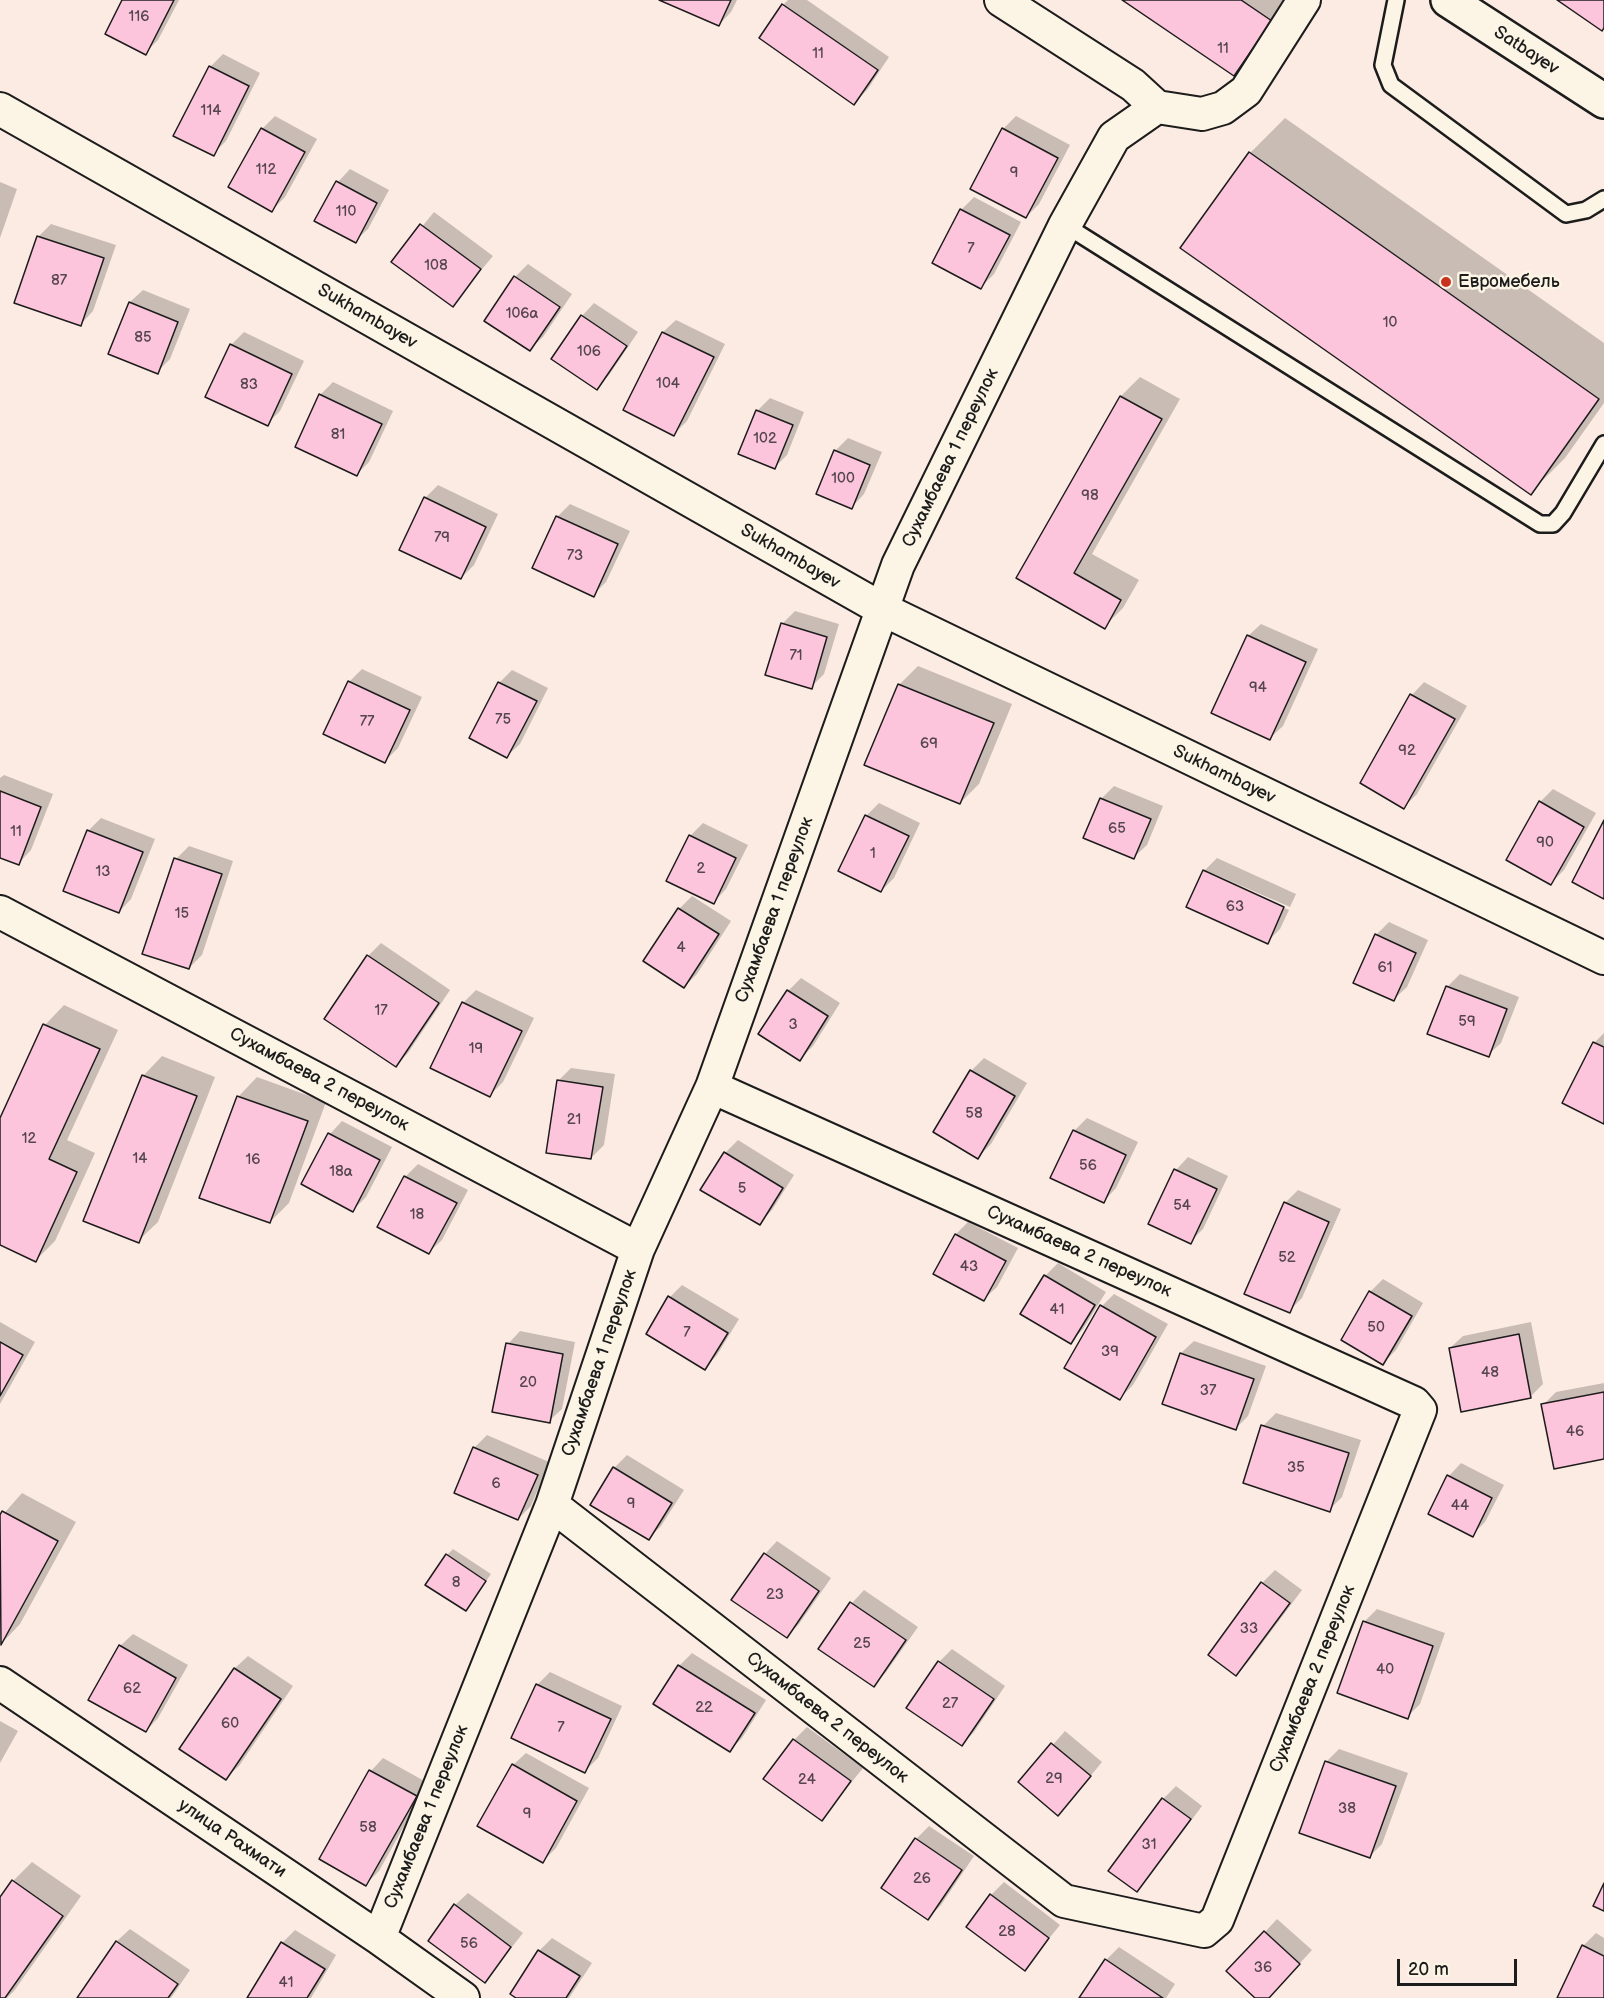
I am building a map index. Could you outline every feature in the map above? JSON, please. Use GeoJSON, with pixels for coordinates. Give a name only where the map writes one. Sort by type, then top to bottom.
{"type":"FeatureCollection","features":[{"type":"Feature","properties":{"kind":"street"},"geometry":{"type":"LineString","coordinates":[[1001,0],[1133,85],[1157,107],[1202,114],[1223,108],[1246,92],[1304,0]]}},
{"type":"Feature","properties":{"kind":"street","name":"Satbayev"},"geometry":{"type":"LineString","coordinates":[[1448,0],[1604,101]]}},
{"type":"Feature","properties":{"kind":"street","name":"Сухамбаева 1 переулок"},"geometry":{"type":"LineString","coordinates":[[379,1938],[552,1505],[638,1249],[712,1087],[898,565],[1065,225],[1114,137],[1157,107]]}},
{"type":"Feature","properties":{"kind":"street","name":"Sukhambayev"},"geometry":{"type":"LineString","coordinates":[[0,109],[882,609],[1604,958]]}},
{"type":"Feature","properties":{"kind":"street","name":"Сухамбаева 2 переулок"},"geometry":{"type":"LineString","coordinates":[[0,912],[638,1249]]}},
{"type":"Feature","properties":{"kind":"street","name":"Сухамбаева 2 переулок"},"geometry":{"type":"LineString","coordinates":[[552,1505],[1064,1901],[1204,1931],[1217,1920],[1420,1410],[1414,1402],[712,1087]]}},
{"type":"Feature","properties":{"kind":"street","name":"улица Рахмати"},"geometry":{"type":"LineString","coordinates":[[0,1683],[379,1938],[463,1998]]}},
{"type":"Feature","properties":{"kind":"lane"},"geometry":{"type":"LineString","coordinates":[[1396,0],[1383,65],[1391,85],[1566,214],[1586,210],[1604,199]]}},
{"type":"Feature","properties":{"kind":"lane"},"geometry":{"type":"LineString","coordinates":[[1065,225],[1540,524],[1553,524],[1563,513],[1604,444]]}},
{"type":"Feature","properties":{"kind":"building"},"geometry":{"type":"Polygon","coordinates":[[[122,0],[174,0],[146,55],[105,34],[122,0]]]}},
{"type":"Feature","properties":{"kind":"building"},"geometry":{"type":"Polygon","coordinates":[[[659,0],[731,0],[719,26],[659,0]]]}},
{"type":"Feature","properties":{"kind":"building"},"geometry":{"type":"Polygon","coordinates":[[[1122,0],[1241,0],[1272,21],[1234,76],[1122,0]]]}},
{"type":"Feature","properties":{"kind":"building"},"geometry":{"type":"Polygon","coordinates":[[[1557,0],[1604,0],[1604,28],[1602,31],[1557,0]]]}},
{"type":"Feature","properties":{"kind":"building"},"geometry":{"type":"Polygon","coordinates":[[[782,4],[878,70],[854,105],[759,38],[782,4]]]}},
{"type":"Feature","properties":{"kind":"building"},"geometry":{"type":"Polygon","coordinates":[[[209,66],[249,86],[214,156],[173,136],[209,66]]]}},
{"type":"Feature","properties":{"kind":"building"},"geometry":{"type":"Polygon","coordinates":[[[261,128],[305,152],[272,212],[228,187],[261,128]]]}},
{"type":"Feature","properties":{"kind":"building"},"geometry":{"type":"Polygon","coordinates":[[[1002,128],[1058,158],[1026,218],[970,189],[1002,128]]]}},
{"type":"Feature","properties":{"kind":"building"},"geometry":{"type":"Polygon","coordinates":[[[1249,152],[1599,399],[1531,495],[1180,248],[1249,152]]]}},
{"type":"Feature","properties":{"kind":"building"},"geometry":{"type":"Polygon","coordinates":[[[336,181],[377,203],[356,243],[314,221],[336,181]]]}},
{"type":"Feature","properties":{"kind":"building"},"geometry":{"type":"Polygon","coordinates":[[[960,209],[1010,235],[981,289],[932,263],[960,209]]]}},
{"type":"Feature","properties":{"kind":"building"},"geometry":{"type":"Polygon","coordinates":[[[420,224],[481,269],[453,307],[391,262],[420,224]]]}},
{"type":"Feature","properties":{"kind":"building"},"geometry":{"type":"Polygon","coordinates":[[[37,236],[104,258],[81,326],[14,303],[37,236]]]}},
{"type":"Feature","properties":{"kind":"building"},"geometry":{"type":"Polygon","coordinates":[[[514,276],[560,307],[530,351],[484,321],[514,276]]]}},
{"type":"Feature","properties":{"kind":"building"},"geometry":{"type":"Polygon","coordinates":[[[129,302],[178,322],[158,374],[108,354],[129,302]]]}},
{"type":"Feature","properties":{"kind":"building"},"geometry":{"type":"Polygon","coordinates":[[[581,315],[627,346],[597,390],[551,359],[581,315]]]}},
{"type":"Feature","properties":{"kind":"building"},"geometry":{"type":"Polygon","coordinates":[[[662,332],[714,357],[674,436],[623,410],[662,332]]]}},
{"type":"Feature","properties":{"kind":"building"},"geometry":{"type":"Polygon","coordinates":[[[230,344],[292,374],[268,426],[205,397],[230,344]]]}},
{"type":"Feature","properties":{"kind":"building"},"geometry":{"type":"Polygon","coordinates":[[[319,394],[382,424],[357,476],[295,447],[319,394]]]}},
{"type":"Feature","properties":{"kind":"building"},"geometry":{"type":"Polygon","coordinates":[[[1120,396],[1162,419],[1074,573],[1121,600],[1105,629],[1016,578],[1120,396]]]}},
{"type":"Feature","properties":{"kind":"building"},"geometry":{"type":"Polygon","coordinates":[[[756,410],[793,425],[775,469],[738,454],[756,410]]]}},
{"type":"Feature","properties":{"kind":"building"},"geometry":{"type":"Polygon","coordinates":[[[834,450],[870,465],[852,509],[816,494],[834,450]]]}},
{"type":"Feature","properties":{"kind":"building"},"geometry":{"type":"Polygon","coordinates":[[[424,497],[486,527],[461,579],[399,550],[424,497]]]}},
{"type":"Feature","properties":{"kind":"building"},"geometry":{"type":"Polygon","coordinates":[[[556,516],[618,544],[594,597],[532,568],[556,516]]]}},
{"type":"Feature","properties":{"kind":"building"},"geometry":{"type":"Polygon","coordinates":[[[781,623],[827,637],[812,689],[765,675],[781,623]]]}},
{"type":"Feature","properties":{"kind":"building"},"geometry":{"type":"Polygon","coordinates":[[[1247,635],[1306,662],[1270,740],[1211,713],[1247,635]]]}},
{"type":"Feature","properties":{"kind":"building"},"geometry":{"type":"Polygon","coordinates":[[[348,681],[410,710],[385,763],[323,734],[348,681]]]}},
{"type":"Feature","properties":{"kind":"building"},"geometry":{"type":"Polygon","coordinates":[[[498,682],[537,701],[507,758],[469,738],[498,682]]]}},
{"type":"Feature","properties":{"kind":"building"},"geometry":{"type":"Polygon","coordinates":[[[898,684],[994,723],[960,804],[864,765],[898,684]]]}},
{"type":"Feature","properties":{"kind":"building"},"geometry":{"type":"Polygon","coordinates":[[[1410,694],[1455,719],[1404,809],[1360,783],[1410,694]]]}},
{"type":"Feature","properties":{"kind":"building"},"geometry":{"type":"Polygon","coordinates":[[[0,791],[41,807],[19,865],[0,858],[0,791]]]}},
{"type":"Feature","properties":{"kind":"building"},"geometry":{"type":"Polygon","coordinates":[[[1100,798],[1151,819],[1134,859],[1083,838],[1100,798]]]}},
{"type":"Feature","properties":{"kind":"building"},"geometry":{"type":"Polygon","coordinates":[[[1539,801],[1584,827],[1551,885],[1506,860],[1539,801]]]}},
{"type":"Feature","properties":{"kind":"building"},"geometry":{"type":"Polygon","coordinates":[[[865,815],[909,836],[881,892],[838,871],[865,815]]]}},
{"type":"Feature","properties":{"kind":"building"},"geometry":{"type":"Polygon","coordinates":[[[1604,820],[1604,899],[1572,882],[1604,820]]]}},
{"type":"Feature","properties":{"kind":"building"},"geometry":{"type":"Polygon","coordinates":[[[87,830],[143,852],[119,913],[63,891],[87,830]]]}},
{"type":"Feature","properties":{"kind":"building"},"geometry":{"type":"Polygon","coordinates":[[[689,835],[736,858],[714,904],[666,881],[689,835]]]}},
{"type":"Feature","properties":{"kind":"building"},"geometry":{"type":"Polygon","coordinates":[[[174,858],[222,874],[189,969],[142,954],[174,858]]]}},
{"type":"Feature","properties":{"kind":"building"},"geometry":{"type":"Polygon","coordinates":[[[1203,870],[1284,907],[1268,944],[1186,907],[1203,870]]]}},
{"type":"Feature","properties":{"kind":"building"},"geometry":{"type":"Polygon","coordinates":[[[678,908],[719,934],[684,988],[643,961],[678,908]]]}},
{"type":"Feature","properties":{"kind":"building"},"geometry":{"type":"Polygon","coordinates":[[[1375,934],[1416,953],[1394,1001],[1353,983],[1375,934]]]}},
{"type":"Feature","properties":{"kind":"building"},"geometry":{"type":"Polygon","coordinates":[[[367,955],[439,1003],[396,1067],[324,1019],[367,955]]]}},
{"type":"Feature","properties":{"kind":"building"},"geometry":{"type":"Polygon","coordinates":[[[1446,986],[1507,1009],[1489,1057],[1427,1034],[1446,986]]]}},
{"type":"Feature","properties":{"kind":"building"},"geometry":{"type":"Polygon","coordinates":[[[787,990],[828,1016],[800,1061],[758,1034],[787,990]]]}},
{"type":"Feature","properties":{"kind":"building"},"geometry":{"type":"Polygon","coordinates":[[[462,1002],[522,1031],[490,1097],[430,1068],[462,1002]]]}},
{"type":"Feature","properties":{"kind":"building"},"geometry":{"type":"Polygon","coordinates":[[[43,1024],[100,1049],[49,1159],[77,1172],[36,1262],[0,1245],[0,1118],[43,1024]]]}},
{"type":"Feature","properties":{"kind":"building"},"geometry":{"type":"Polygon","coordinates":[[[1593,1042],[1604,1047],[1604,1124],[1562,1103],[1593,1042]]]}},
{"type":"Feature","properties":{"kind":"building"},"geometry":{"type":"Polygon","coordinates":[[[970,1070],[1015,1096],[978,1159],[933,1132],[970,1070]]]}},
{"type":"Feature","properties":{"kind":"building"},"geometry":{"type":"Polygon","coordinates":[[[142,1075],[197,1096],[139,1243],[83,1221],[142,1075]]]}},
{"type":"Feature","properties":{"kind":"building"},"geometry":{"type":"Polygon","coordinates":[[[557,1080],[603,1087],[591,1159],[546,1153],[557,1080]]]}},
{"type":"Feature","properties":{"kind":"building"},"geometry":{"type":"Polygon","coordinates":[[[237,1096],[308,1121],[270,1223],[199,1198],[237,1096]]]}},
{"type":"Feature","properties":{"kind":"building"},"geometry":{"type":"Polygon","coordinates":[[[1073,1130],[1126,1155],[1104,1203],[1050,1178],[1073,1130]]]}},
{"type":"Feature","properties":{"kind":"building"},"geometry":{"type":"Polygon","coordinates":[[[328,1133],[380,1160],[353,1212],[301,1184],[328,1133]]]}},
{"type":"Feature","properties":{"kind":"building"},"geometry":{"type":"Polygon","coordinates":[[[724,1152],[783,1188],[760,1225],[700,1190],[724,1152]]]}},
{"type":"Feature","properties":{"kind":"building"},"geometry":{"type":"Polygon","coordinates":[[[1174,1169],[1217,1189],[1191,1244],[1148,1224],[1174,1169]]]}},
{"type":"Feature","properties":{"kind":"building"},"geometry":{"type":"Polygon","coordinates":[[[404,1176],[457,1203],[429,1254],[377,1227],[404,1176]]]}},
{"type":"Feature","properties":{"kind":"building"},"geometry":{"type":"Polygon","coordinates":[[[1284,1202],[1329,1222],[1290,1313],[1244,1294],[1284,1202]]]}},
{"type":"Feature","properties":{"kind":"building"},"geometry":{"type":"Polygon","coordinates":[[[955,1234],[1006,1261],[984,1301],[933,1274],[955,1234]]]}},
{"type":"Feature","properties":{"kind":"building"},"geometry":{"type":"Polygon","coordinates":[[[1044,1275],[1095,1305],[1071,1344],[1020,1314],[1044,1275]]]}},
{"type":"Feature","properties":{"kind":"building"},"geometry":{"type":"Polygon","coordinates":[[[1369,1291],[1412,1316],[1383,1365],[1341,1340],[1369,1291]]]}},
{"type":"Feature","properties":{"kind":"building"},"geometry":{"type":"Polygon","coordinates":[[[668,1296],[728,1333],[705,1370],[646,1334],[668,1296]]]}},
{"type":"Feature","properties":{"kind":"building"},"geometry":{"type":"Polygon","coordinates":[[[1100,1305],[1156,1337],[1120,1400],[1064,1368],[1100,1305]]]}},
{"type":"Feature","properties":{"kind":"building"},"geometry":{"type":"Polygon","coordinates":[[[1519,1334],[1531,1398],[1461,1412],[1449,1348],[1519,1334]]]}},
{"type":"Feature","properties":{"kind":"building"},"geometry":{"type":"Polygon","coordinates":[[[0,1342],[23,1355],[0,1396],[0,1342]]]}},
{"type":"Feature","properties":{"kind":"building"},"geometry":{"type":"Polygon","coordinates":[[[506,1343],[563,1354],[550,1423],[492,1412],[506,1343]]]}},
{"type":"Feature","properties":{"kind":"building"},"geometry":{"type":"Polygon","coordinates":[[[1180,1353],[1254,1379],[1236,1430],[1162,1404],[1180,1353]]]}},
{"type":"Feature","properties":{"kind":"building"},"geometry":{"type":"Polygon","coordinates":[[[1604,1392],[1604,1459],[1554,1469],[1541,1404],[1604,1392]]]}},
{"type":"Feature","properties":{"kind":"building"},"geometry":{"type":"Polygon","coordinates":[[[1261,1425],[1349,1453],[1330,1512],[1243,1483],[1261,1425]]]}},
{"type":"Feature","properties":{"kind":"building"},"geometry":{"type":"Polygon","coordinates":[[[473,1447],[538,1475],[518,1520],[454,1493],[473,1447]]]}},
{"type":"Feature","properties":{"kind":"building"},"geometry":{"type":"Polygon","coordinates":[[[613,1467],[672,1503],[649,1540],[590,1505],[613,1467]]]}},
{"type":"Feature","properties":{"kind":"building"},"geometry":{"type":"Polygon","coordinates":[[[1447,1475],[1492,1498],[1473,1537],[1428,1514],[1447,1475]]]}},
{"type":"Feature","properties":{"kind":"building"},"geometry":{"type":"Polygon","coordinates":[[[2,1511],[58,1541],[1,1645],[0,1515],[2,1511]]]}},
{"type":"Feature","properties":{"kind":"building"},"geometry":{"type":"Polygon","coordinates":[[[764,1553],[819,1591],[787,1638],[731,1600],[764,1553]]]}},
{"type":"Feature","properties":{"kind":"building"},"geometry":{"type":"Polygon","coordinates":[[[446,1554],[486,1581],[466,1611],[425,1585],[446,1554]]]}},
{"type":"Feature","properties":{"kind":"building"},"geometry":{"type":"Polygon","coordinates":[[[1261,1582],[1290,1603],[1236,1676],[1208,1655],[1261,1582]]]}},
{"type":"Feature","properties":{"kind":"building"},"geometry":{"type":"Polygon","coordinates":[[[850,1602],[906,1640],[874,1687],[818,1649],[850,1602]]]}},
{"type":"Feature","properties":{"kind":"building"},"geometry":{"type":"Polygon","coordinates":[[[1363,1621],[1433,1646],[1408,1719],[1337,1693],[1363,1621]]]}},
{"type":"Feature","properties":{"kind":"building"},"geometry":{"type":"Polygon","coordinates":[[[119,1645],[176,1678],[146,1732],[88,1700],[119,1645]]]}},
{"type":"Feature","properties":{"kind":"building"},"geometry":{"type":"Polygon","coordinates":[[[938,1661],[994,1699],[962,1746],[906,1708],[938,1661]]]}},
{"type":"Feature","properties":{"kind":"building"},"geometry":{"type":"Polygon","coordinates":[[[678,1665],[755,1713],[730,1752],[653,1704],[678,1665]]]}},
{"type":"Feature","properties":{"kind":"building"},"geometry":{"type":"Polygon","coordinates":[[[234,1668],[281,1699],[226,1780],[179,1749],[234,1668]]]}},
{"type":"Feature","properties":{"kind":"building"},"geometry":{"type":"Polygon","coordinates":[[[536,1684],[611,1719],[585,1773],[511,1738],[536,1684]]]}},
{"type":"Feature","properties":{"kind":"building"},"geometry":{"type":"Polygon","coordinates":[[[793,1739],[851,1781],[822,1821],[763,1779],[793,1739]]]}},
{"type":"Feature","properties":{"kind":"building"},"geometry":{"type":"Polygon","coordinates":[[[1051,1743],[1091,1776],[1058,1816],[1018,1782],[1051,1743]]]}},
{"type":"Feature","properties":{"kind":"building"},"geometry":{"type":"Polygon","coordinates":[[[1325,1761],[1396,1786],[1370,1858],[1299,1833],[1325,1761]]]}},
{"type":"Feature","properties":{"kind":"building"},"geometry":{"type":"Polygon","coordinates":[[[512,1764],[577,1801],[543,1863],[477,1826],[512,1764]]]}},
{"type":"Feature","properties":{"kind":"building"},"geometry":{"type":"Polygon","coordinates":[[[369,1770],[417,1796],[366,1886],[319,1859],[369,1770]]]}},
{"type":"Feature","properties":{"kind":"building"},"geometry":{"type":"Polygon","coordinates":[[[1162,1798],[1191,1819],[1137,1892],[1108,1871],[1162,1798]]]}},
{"type":"Feature","properties":{"kind":"building"},"geometry":{"type":"Polygon","coordinates":[[[915,1838],[962,1870],[928,1920],[881,1888],[915,1838]]]}},
{"type":"Feature","properties":{"kind":"building"},"geometry":{"type":"Polygon","coordinates":[[[12,1880],[63,1916],[5,1998],[0,1998],[0,1897],[12,1880]]]}},
{"type":"Feature","properties":{"kind":"building"},"geometry":{"type":"Polygon","coordinates":[[[1604,1883],[1604,1911],[1593,1906],[1604,1883]]]}},
{"type":"Feature","properties":{"kind":"building"},"geometry":{"type":"Polygon","coordinates":[[[990,1894],[1049,1938],[1025,1971],[966,1927],[990,1894]]]}},
{"type":"Feature","properties":{"kind":"building"},"geometry":{"type":"Polygon","coordinates":[[[454,1904],[511,1947],[485,1983],[428,1941],[454,1904]]]}},
{"type":"Feature","properties":{"kind":"building"},"geometry":{"type":"Polygon","coordinates":[[[1264,1931],[1300,1964],[1269,1998],[1255,1998],[1226,1971],[1264,1931]]]}},
{"type":"Feature","properties":{"kind":"building"},"geometry":{"type":"Polygon","coordinates":[[[116,1941],[178,1984],[168,1998],[77,1998],[116,1941]]]}},
{"type":"Feature","properties":{"kind":"building"},"geometry":{"type":"Polygon","coordinates":[[[281,1942],[325,1969],[307,1998],[247,1998],[281,1942]]]}},
{"type":"Feature","properties":{"kind":"building"},"geometry":{"type":"Polygon","coordinates":[[[1582,1945],[1604,1956],[1604,1998],[1557,1998],[1582,1945]]]}},
{"type":"Feature","properties":{"kind":"building"},"geometry":{"type":"Polygon","coordinates":[[[538,1950],[580,1976],[566,1998],[516,1998],[510,1994],[538,1950]]]}},
{"type":"Feature","properties":{"kind":"building"},"geometry":{"type":"Polygon","coordinates":[[[1105,1959],[1163,1998],[1079,1998],[1105,1959]]]}},
{"type":"Feature","properties":{"kind":"place","name":"Евромебель"},"geometry":{"type":"Point","coordinates":[1446,282]}}]}
